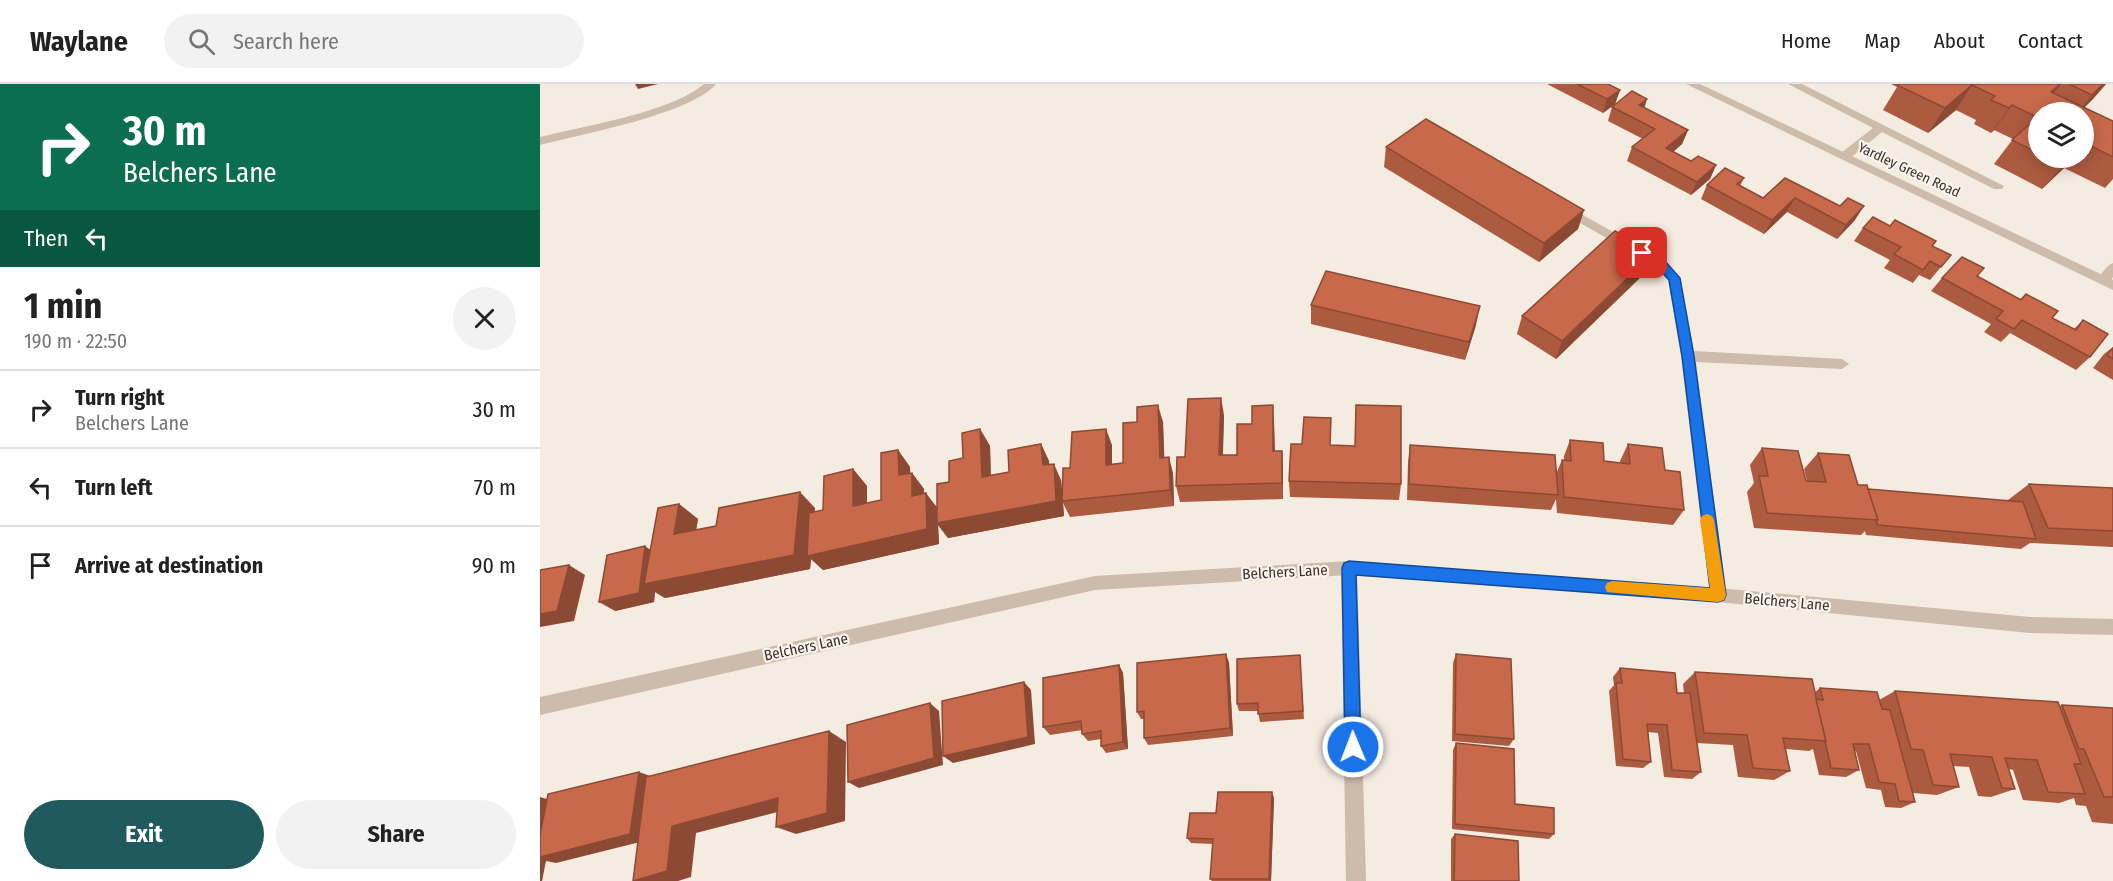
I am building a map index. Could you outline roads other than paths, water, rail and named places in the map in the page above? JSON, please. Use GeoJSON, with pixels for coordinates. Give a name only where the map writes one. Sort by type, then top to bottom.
{"type":"FeatureCollection","features":[{"type":"Feature","properties":{"kind":"street"},"geometry":{"type":"LineString","coordinates":[[540,141],[657,111],[698,96],[711,84]]}},
{"type":"Feature","properties":{"kind":"street","name":"Yardley Green Road"},"geometry":{"type":"LineString","coordinates":[[1691,84],[2108,283]]}},
{"type":"Feature","properties":{"kind":"street"},"geometry":{"type":"LineString","coordinates":[[1793,84],[1998,186]]}},
{"type":"Feature","properties":{"kind":"street"},"geometry":{"type":"LineString","coordinates":[[1845,156],[1881,128]]}},
{"type":"Feature","properties":{"kind":"street"},"geometry":{"type":"LineString","coordinates":[[1550,200],[1661,264],[1674,278],[1688,356],[1718,595]]}},
{"type":"Feature","properties":{"kind":"street"},"geometry":{"type":"LineString","coordinates":[[2108,283],[2113,267]]}},
{"type":"Feature","properties":{"kind":"street"},"geometry":{"type":"LineString","coordinates":[[1688,356],[1842,364]]}},
{"type":"Feature","properties":{"kind":"street"},"geometry":{"type":"LineString","coordinates":[[1349,568],[1356,881]]}},
{"type":"Feature","properties":{"kind":"street","name":"Belchers Lane"},"geometry":{"type":"LineString","coordinates":[[540,706],[1095,583],[1349,568],[1718,595],[2030,625],[2113,627]]}}]}
